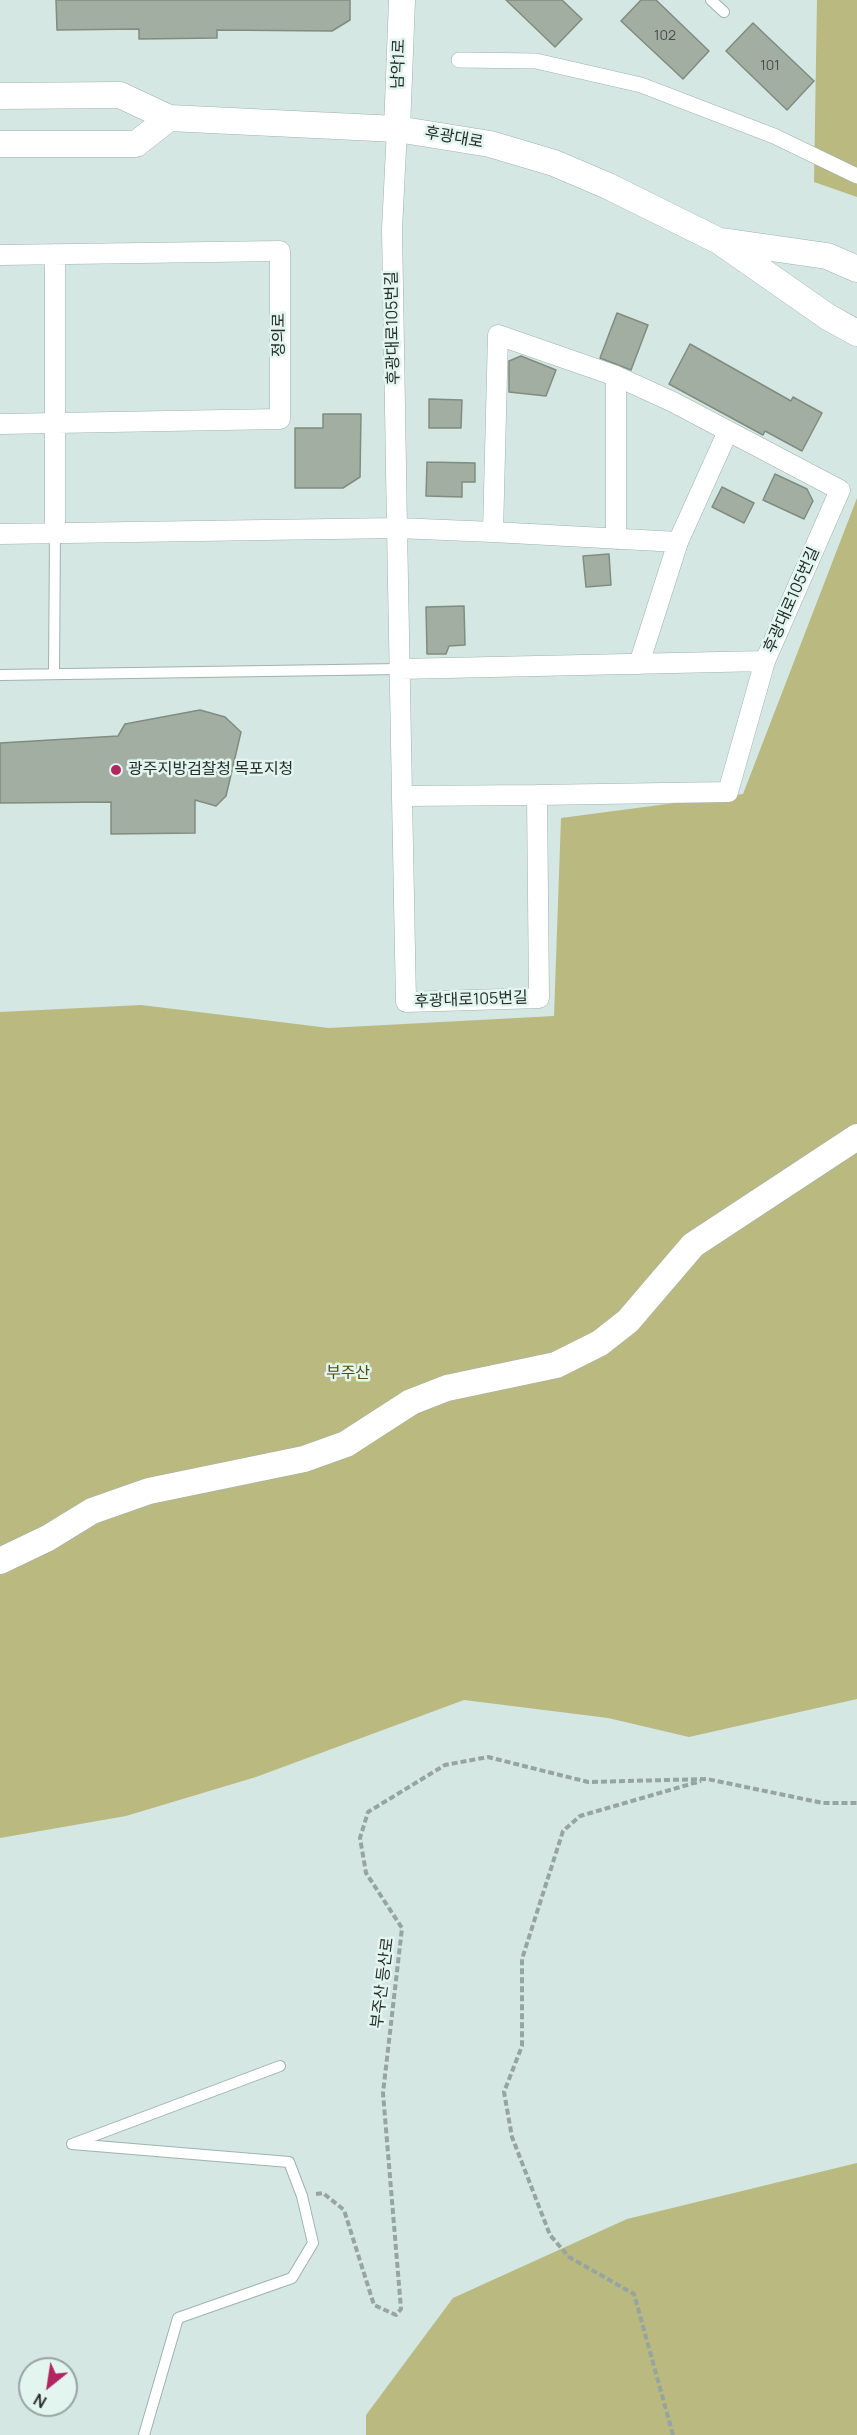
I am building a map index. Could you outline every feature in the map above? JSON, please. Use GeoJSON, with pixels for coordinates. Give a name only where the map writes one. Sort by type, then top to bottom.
{"type":"FeatureCollection","features":[{"type":"Feature","properties":{"kind":"street","name":"남악1로"},"geometry":{"type":"LineString","coordinates":[[398,129],[402,0]]}},
{"type":"Feature","properties":{"kind":"street"},"geometry":{"type":"LineString","coordinates":[[459,60],[536,61],[641,85],[774,136],[857,176]]}},
{"type":"Feature","properties":{"kind":"street","name":"후광대로"},"geometry":{"type":"LineString","coordinates":[[0,96],[120,95],[169,118],[398,129],[490,144],[554,163],[608,186],[719,241],[828,317],[857,333]]}},
{"type":"Feature","properties":{"kind":"street"},"geometry":{"type":"LineString","coordinates":[[0,144],[136,144],[169,118]]}},
{"type":"Feature","properties":{"kind":"street","name":"후광대로105번길"},"geometry":{"type":"LineString","coordinates":[[398,129],[392,229],[406,1002],[538,998],[537,795]]}},
{"type":"Feature","properties":{"kind":"street","name":"후광대로"},"geometry":{"type":"LineString","coordinates":[[719,241],[827,256],[857,269]]}},
{"type":"Feature","properties":{"kind":"street","name":"정의로"},"geometry":{"type":"LineString","coordinates":[[0,255],[280,251],[280,419],[0,424]]}},
{"type":"Feature","properties":{"kind":"street"},"geometry":{"type":"LineString","coordinates":[[55,255],[55,533]]}},
{"type":"Feature","properties":{"kind":"street","name":"후광대로105번길"},"geometry":{"type":"LineString","coordinates":[[402,795],[728,792],[765,661],[840,490],[673,402],[616,376],[498,335],[493,532]]}},
{"type":"Feature","properties":{"kind":"street"},"geometry":{"type":"LineString","coordinates":[[616,376],[616,539]]}},
{"type":"Feature","properties":{"kind":"street"},"geometry":{"type":"LineString","coordinates":[[639,664],[678,542],[728,431]]}},
{"type":"Feature","properties":{"kind":"street"},"geometry":{"type":"LineString","coordinates":[[0,534],[397,528],[678,542]]}},
{"type":"Feature","properties":{"kind":"street","name":"후광대로105번길"},"geometry":{"type":"LineString","coordinates":[[400,669],[765,661]]}},
{"type":"Feature","properties":{"kind":"street"},"geometry":{"type":"LineString","coordinates":[[0,1561],[101,1507],[149,1491],[304,1459],[346,1444],[411,1402],[447,1388],[556,1365],[600,1343],[628,1321],[693,1245],[857,1137]]}},
{"type":"Feature","properties":{"kind":"lane"},"geometry":{"type":"LineString","coordinates":[[711,0],[724,12]]}},
{"type":"Feature","properties":{"kind":"lane"},"geometry":{"type":"LineString","coordinates":[[54,674],[55,533]]}},
{"type":"Feature","properties":{"kind":"lane"},"geometry":{"type":"LineString","coordinates":[[0,675],[400,669]]}},
{"type":"Feature","properties":{"kind":"lane"},"geometry":{"type":"LineString","coordinates":[[144,2435],[178,2318],[292,2278],[313,2244],[302,2196],[289,2162],[72,2144],[280,2066]]}},
{"type":"Feature","properties":{"kind":"path","name":"부주산 등산로"},"geometry":{"type":"LineString","coordinates":[[302,2196],[323,2193],[344,2210],[374,2305],[396,2315],[401,2309],[382,2093],[402,1928],[366,1873],[360,1838],[368,1812],[445,1765],[488,1757],[588,1782],[707,1779],[823,1803],[857,1803]]}},
{"type":"Feature","properties":{"kind":"path","name":"부주산 등산로"},"geometry":{"type":"LineString","coordinates":[[673,2435],[634,2294],[569,2257],[550,2235],[512,2137],[504,2092],[522,2046],[522,1959],[563,1831],[580,1816],[707,1779]]}},
{"type":"Feature","properties":{"kind":"green space"},"geometry":{"type":"Polygon","coordinates":[[[817,0],[857,0],[857,197],[814,182],[817,0]]]}},
{"type":"Feature","properties":{"kind":"green space","name":"부주산"},"geometry":{"type":"Polygon","coordinates":[[[857,498],[857,1699],[689,1737],[608,1718],[464,1700],[256,1777],[126,1816],[0,1838],[0,1012],[141,1005],[329,1028],[554,1016],[561,818],[743,794],[857,498]]]}},
{"type":"Feature","properties":{"kind":"green space"},"geometry":{"type":"Polygon","coordinates":[[[857,2163],[857,2435],[366,2435],[366,2415],[453,2298],[627,2219],[857,2163]]]}},
{"type":"Feature","properties":{"kind":"building"},"geometry":{"type":"Polygon","coordinates":[[[56,0],[350,0],[350,20],[332,31],[217,30],[217,38],[139,39],[139,29],[57,30],[56,0]]]}},
{"type":"Feature","properties":{"kind":"building"},"geometry":{"type":"Polygon","coordinates":[[[506,0],[562,0],[582,19],[555,47],[506,0]]]}},
{"type":"Feature","properties":{"kind":"building"},"geometry":{"type":"Polygon","coordinates":[[[641,0],[656,0],[709,51],[683,79],[621,21],[641,0]]]}},
{"type":"Feature","properties":{"kind":"building"},"geometry":{"type":"Polygon","coordinates":[[[753,23],[814,81],[787,110],[726,51],[753,23]]]}},
{"type":"Feature","properties":{"kind":"building"},"geometry":{"type":"Polygon","coordinates":[[[617,313],[648,325],[631,370],[600,358],[617,313]]]}},
{"type":"Feature","properties":{"kind":"building"},"geometry":{"type":"Polygon","coordinates":[[[690,344],[791,401],[793,397],[822,413],[802,451],[765,431],[763,435],[669,384],[690,344]]]}},
{"type":"Feature","properties":{"kind":"building"},"geometry":{"type":"Polygon","coordinates":[[[521,356],[556,370],[546,396],[509,392],[509,361],[521,356]]]}},
{"type":"Feature","properties":{"kind":"building"},"geometry":{"type":"Polygon","coordinates":[[[429,399],[462,400],[461,428],[429,428],[429,399]]]}},
{"type":"Feature","properties":{"kind":"building"},"geometry":{"type":"Polygon","coordinates":[[[323,414],[361,414],[360,477],[343,488],[295,488],[295,428],[323,428],[323,414]]]}},
{"type":"Feature","properties":{"kind":"building"},"geometry":{"type":"Polygon","coordinates":[[[427,462],[475,463],[475,482],[462,482],[462,497],[426,496],[427,462]]]}},
{"type":"Feature","properties":{"kind":"building"},"geometry":{"type":"Polygon","coordinates":[[[775,474],[807,489],[813,501],[804,519],[763,500],[775,474]]]}},
{"type":"Feature","properties":{"kind":"building"},"geometry":{"type":"Polygon","coordinates":[[[722,487],[754,503],[744,523],[712,507],[722,487]]]}},
{"type":"Feature","properties":{"kind":"building"},"geometry":{"type":"Polygon","coordinates":[[[609,554],[611,585],[586,587],[583,556],[609,554]]]}},
{"type":"Feature","properties":{"kind":"building"},"geometry":{"type":"Polygon","coordinates":[[[464,606],[465,645],[449,646],[446,654],[427,654],[426,607],[464,606]]]}},
{"type":"Feature","properties":{"kind":"building","name":"광주지방검찰청 목포지청"},"geometry":{"type":"Polygon","coordinates":[[[200,710],[225,717],[241,732],[226,796],[216,806],[195,800],[195,833],[111,834],[111,802],[0,803],[0,743],[118,736],[125,724],[200,710]]]}},
{"type":"Feature","properties":{"kind":"place","name":"광주지방검찰청 목포지청"},"geometry":{"type":"Point","coordinates":[116,770]}}]}
